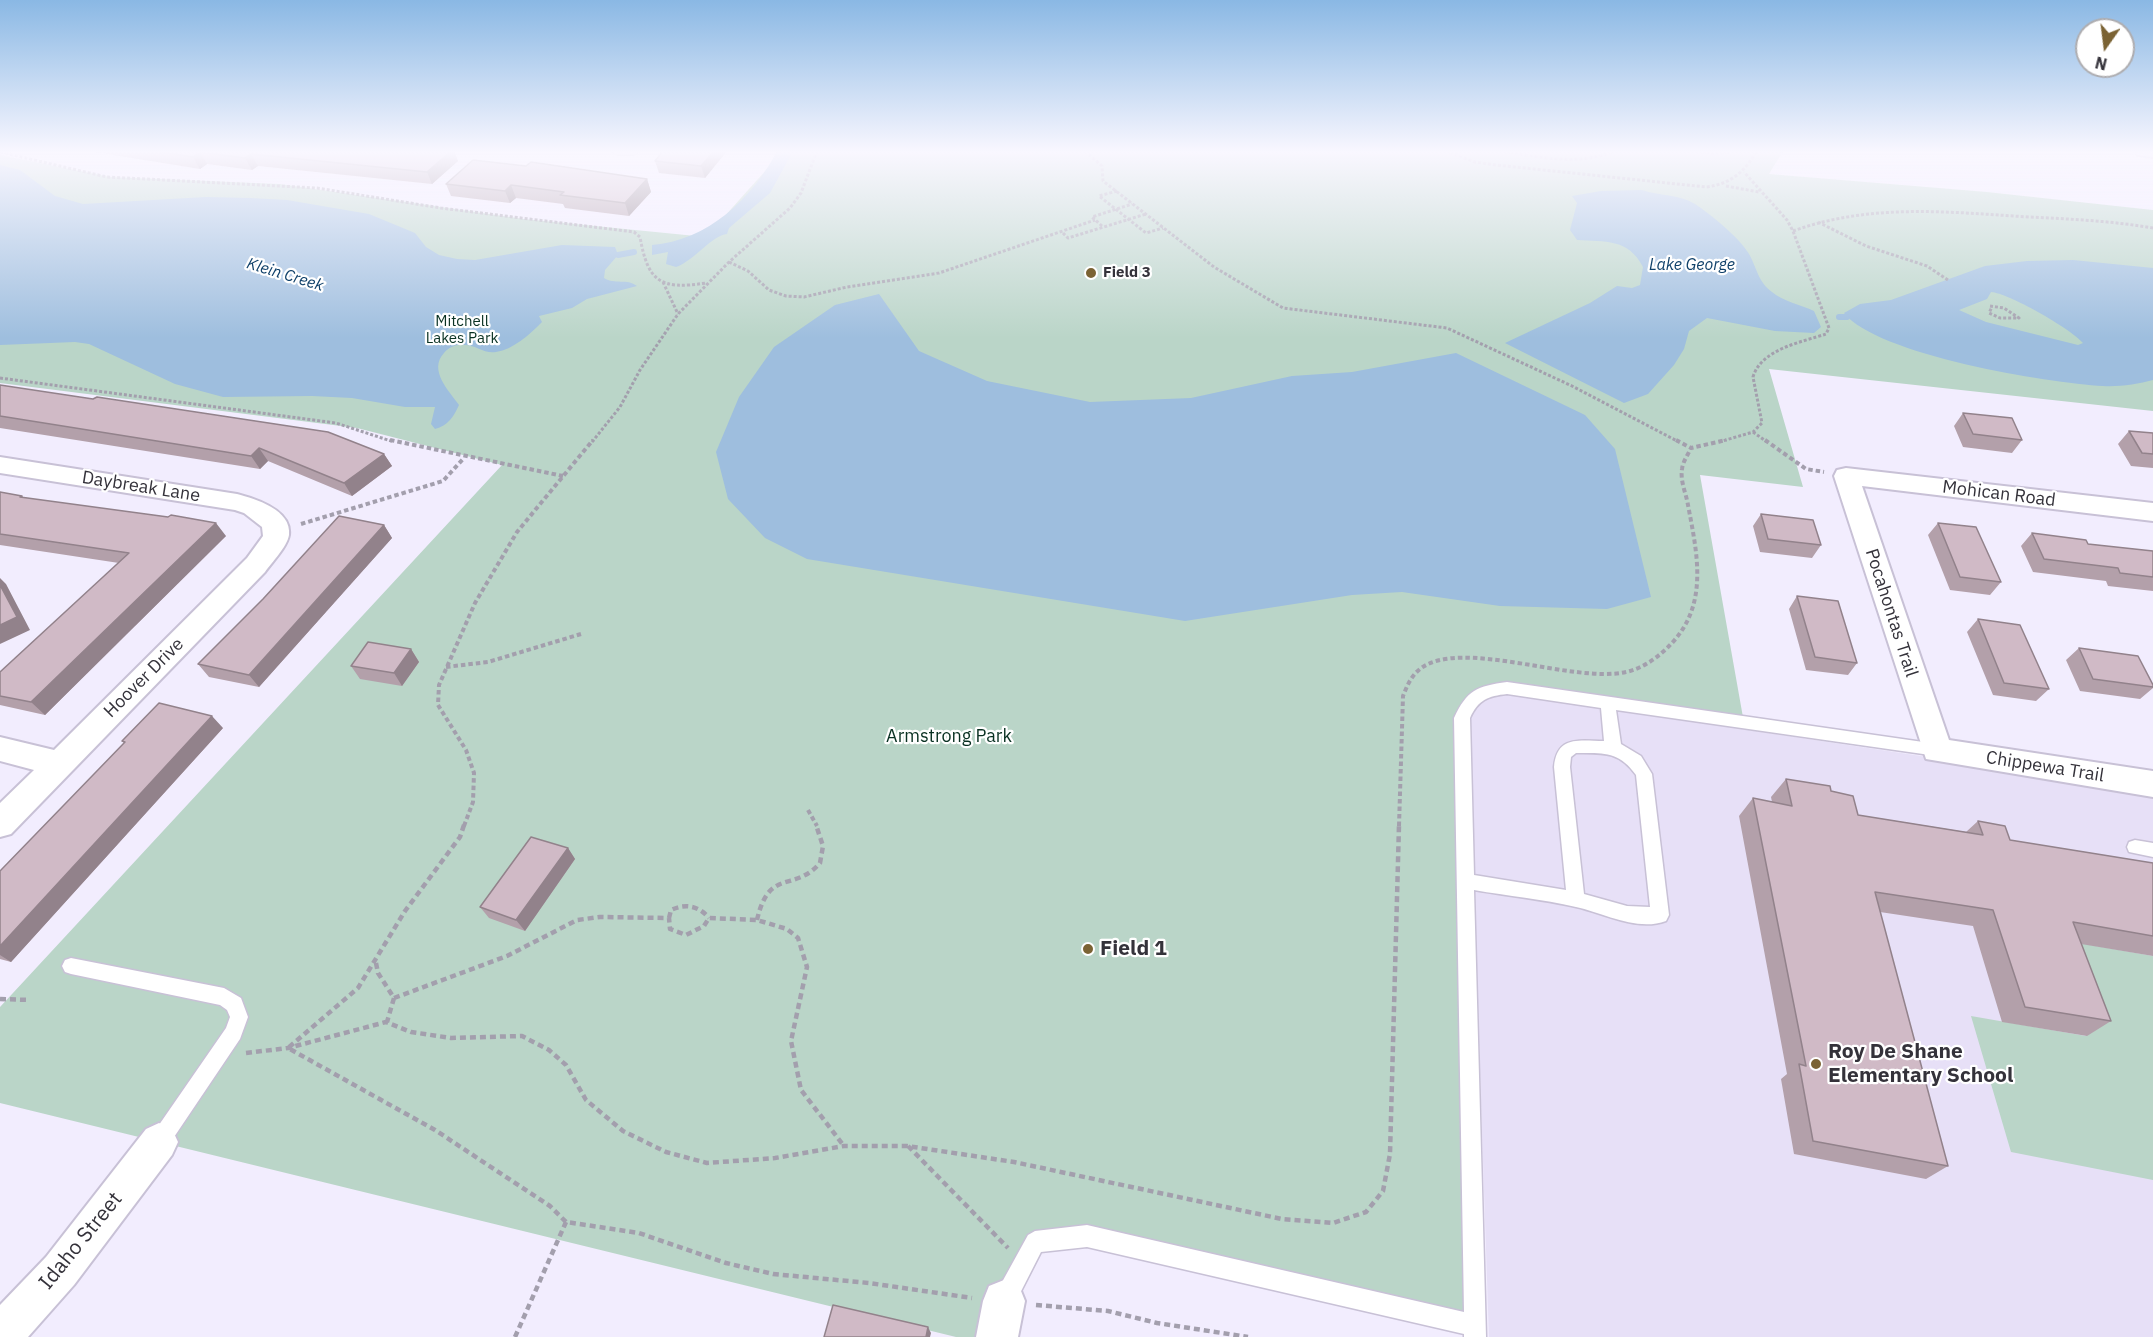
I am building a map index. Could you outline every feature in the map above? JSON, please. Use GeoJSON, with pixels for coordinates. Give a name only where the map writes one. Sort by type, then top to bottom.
{"type":"FeatureCollection","features":[{"type":"Feature","properties":{"kind":"street","name":"Daybreak Lane"},"geometry":{"type":"LineString","coordinates":[[0,465],[237,502],[253,507],[275,530]]}},
{"type":"Feature","properties":{"kind":"street","name":"Mohican Road"},"geometry":{"type":"LineString","coordinates":[[1846,476],[2153,512]]}},
{"type":"Feature","properties":{"kind":"street","name":"Pocahontas Trail"},"geometry":{"type":"LineString","coordinates":[[1846,476],[1937,750]]}},
{"type":"Feature","properties":{"kind":"street","name":"Hoover Drive"},"geometry":{"type":"LineString","coordinates":[[0,824],[256,565],[275,530]]}},
{"type":"Feature","properties":{"kind":"street"},"geometry":{"type":"LineString","coordinates":[[0,749],[60,764]]}},
{"type":"Feature","properties":{"kind":"street","name":"Chippewa Trail"},"geometry":{"type":"LineString","coordinates":[[1937,750],[2153,783]]}},
{"type":"Feature","properties":{"kind":"street","name":"Idaho Street"},"geometry":{"type":"LineString","coordinates":[[0,1336],[60,1271],[159,1142]]}},
{"type":"Feature","properties":{"kind":"lane"},"geometry":{"type":"LineString","coordinates":[[1001,1319],[1035,1242],[1087,1236],[1474,1331],[1462,718],[1468,702],[1483,690],[1507,688],[1937,750]]}},
{"type":"Feature","properties":{"kind":"lane"},"geometry":{"type":"LineString","coordinates":[[1608,703],[1613,747]]}},
{"type":"Feature","properties":{"kind":"lane"},"geometry":{"type":"LineString","coordinates":[[1466,881],[1576,899],[1627,914],[1660,915],[1644,774],[1635,761],[1613,747],[1573,747],[1563,754],[1562,767],[1576,899]]}},
{"type":"Feature","properties":{"kind":"lane"},"geometry":{"type":"LineString","coordinates":[[2135,847],[2153,850]]}},
{"type":"Feature","properties":{"kind":"lane"},"geometry":{"type":"LineString","coordinates":[[71,966],[224,997],[234,1004],[239,1017],[233,1033],[159,1142]]}},
{"type":"Feature","properties":{"kind":"path"},"geometry":{"type":"LineString","coordinates":[[484,213],[634,232],[640,237],[647,268],[663,282],[678,314]]}},
{"type":"Feature","properties":{"kind":"path"},"geometry":{"type":"LineString","coordinates":[[288,1048],[358,988],[376,963],[405,911],[460,837],[474,802],[474,772],[466,750],[438,705],[439,685],[475,603],[496,567],[518,532],[620,407],[640,369],[678,314],[782,213]]}},
{"type":"Feature","properties":{"kind":"path"},"geometry":{"type":"LineString","coordinates":[[1104,213],[1092,217],[1105,228],[1146,214],[1214,267],[1284,308],[1447,327],[1572,386],[1691,448],[1753,432],[1762,423],[1753,377],[1755,367],[1762,360],[1785,349],[1826,334],[1828,328],[1792,231],[1781,213]]}},
{"type":"Feature","properties":{"kind":"path"},"geometry":{"type":"LineString","coordinates":[[1120,213],[1146,233],[1164,228]]}},
{"type":"Feature","properties":{"kind":"path"},"geometry":{"type":"LineString","coordinates":[[1792,231],[1817,222],[1845,216],[1921,213]]}},
{"type":"Feature","properties":{"kind":"path"},"geometry":{"type":"LineString","coordinates":[[1985,213],[2124,222],[2153,228]]}},
{"type":"Feature","properties":{"kind":"path"},"geometry":{"type":"LineString","coordinates":[[1095,220],[1061,231],[1068,238],[1102,226]]}},
{"type":"Feature","properties":{"kind":"path"},"geometry":{"type":"LineString","coordinates":[[1817,222],[1866,246],[1927,266],[1948,280]]}},
{"type":"Feature","properties":{"kind":"path"},"geometry":{"type":"LineString","coordinates":[[729,262],[748,271],[768,290],[786,296],[804,297],[847,287],[939,273],[1064,233]]}},
{"type":"Feature","properties":{"kind":"path"},"geometry":{"type":"LineString","coordinates":[[663,282],[681,286],[708,283]]}},
{"type":"Feature","properties":{"kind":"path"},"geometry":{"type":"LineString","coordinates":[[1991,307],[2004,308],[2019,318],[1994,317],[1989,313],[1991,307]]}},
{"type":"Feature","properties":{"kind":"path"},"geometry":{"type":"LineString","coordinates":[[0,378],[336,423],[402,444],[563,476]]}},
{"type":"Feature","properties":{"kind":"path"},"geometry":{"type":"LineString","coordinates":[[1753,432],[1806,470],[1846,476]]}},
{"type":"Feature","properties":{"kind":"path"},"geometry":{"type":"LineString","coordinates":[[213,1064],[248,1052],[288,1048],[387,1022],[411,1032],[451,1038],[522,1036],[549,1050],[566,1065],[586,1100],[623,1131],[666,1152],[707,1163],[775,1158],[844,1146],[908,1146],[1014,1162],[1282,1219],[1333,1223],[1366,1212],[1383,1191],[1390,1154],[1400,729],[1403,696],[1410,680],[1425,666],[1450,660],[1484,660],[1590,673],[1626,672],[1651,661],[1674,639],[1690,618],[1696,601],[1698,574],[1682,468],[1691,448]]}},
{"type":"Feature","properties":{"kind":"path"},"geometry":{"type":"LineString","coordinates":[[275,530],[294,531],[293,526],[443,481],[464,458]]}},
{"type":"Feature","properties":{"kind":"path"},"geometry":{"type":"LineString","coordinates":[[446,667],[488,662],[581,634]]}},
{"type":"Feature","properties":{"kind":"path"},"geometry":{"type":"LineString","coordinates":[[756,920],[770,890],[814,870],[821,861],[824,850],[823,840],[807,810]]}},
{"type":"Feature","properties":{"kind":"path"},"geometry":{"type":"LineString","coordinates":[[709,918],[704,926],[686,935],[670,929],[671,910],[687,905],[705,913],[709,918],[756,920],[787,929],[798,938],[807,967],[791,1041],[801,1090],[844,1146]]}},
{"type":"Feature","properties":{"kind":"path"},"geometry":{"type":"LineString","coordinates":[[394,998],[507,956],[577,920],[600,917],[669,918]]}},
{"type":"Feature","properties":{"kind":"path"},"geometry":{"type":"LineString","coordinates":[[376,963],[378,973],[394,998],[387,1022]]}},
{"type":"Feature","properties":{"kind":"path"},"geometry":{"type":"LineString","coordinates":[[0,999],[30,1000]]}},
{"type":"Feature","properties":{"kind":"path"},"geometry":{"type":"LineString","coordinates":[[288,1048],[435,1130],[550,1206],[566,1222],[639,1233],[726,1263],[773,1274],[1001,1319],[1108,1311],[1157,1323],[1248,1337]]}},
{"type":"Feature","properties":{"kind":"path"},"geometry":{"type":"LineString","coordinates":[[908,1146],[1024,1263]]}},
{"type":"Feature","properties":{"kind":"path"},"geometry":{"type":"LineString","coordinates":[[516,1337],[566,1222]]}},
{"type":"Feature","properties":{"kind":"shaded area","name":"Roy De Shane Elementary School"},"geometry":{"type":"Polygon","coordinates":[[[1503,693],[2153,791],[2153,1337],[1489,1337],[1468,721],[1482,698],[1503,693]]]}},
{"type":"Feature","properties":{"kind":"green space","name":"Armstrong Park"},"geometry":{"type":"Polygon","coordinates":[[[0,213],[485,213],[706,237],[727,213],[2153,213],[2153,411],[1769,369],[1803,487],[1700,475],[1744,723],[1507,688],[1468,702],[1474,1325],[1087,1236],[1035,1243],[997,1337],[956,1337],[0,1103],[0,1007],[502,465],[357,428],[0,383],[0,213]]]}},
{"type":"Feature","properties":{"kind":"green space"},"geometry":{"type":"Polygon","coordinates":[[[2050,938],[2153,956],[2153,1180],[2011,1152],[1971,1016],[2086,1036],[2050,938]]]}},
{"type":"Feature","properties":{"kind":"water","name":"Mitchell Lakes Park"},"geometry":{"type":"Polygon","coordinates":[[[0,213],[365,213],[415,233],[426,247],[439,255],[457,259],[475,260],[562,245],[615,247],[618,255],[605,270],[604,278],[629,282],[637,286],[587,299],[572,308],[539,316],[542,322],[537,327],[521,341],[503,350],[488,352],[469,345],[448,349],[440,360],[439,373],[459,405],[444,426],[435,429],[431,424],[435,407],[405,407],[352,398],[312,396],[223,397],[175,384],[89,344],[75,342],[0,345],[0,213]]]}},
{"type":"Feature","properties":{"kind":"water"},"geometry":{"type":"Polygon","coordinates":[[[746,213],[729,228],[727,234],[715,239],[683,264],[676,267],[666,264],[668,252],[652,255],[652,245],[672,242],[691,235],[726,214],[746,213]]]}},
{"type":"Feature","properties":{"kind":"water","name":"Lake George"},"geometry":{"type":"Polygon","coordinates":[[[1574,213],[1707,213],[1745,248],[1767,288],[1781,298],[1814,311],[1821,327],[1814,333],[1775,331],[1707,318],[1689,331],[1684,349],[1674,365],[1648,394],[1624,403],[1505,343],[1590,303],[1617,286],[1632,288],[1640,285],[1643,267],[1630,251],[1615,243],[1577,240],[1570,230],[1574,213]]]}},
{"type":"Feature","properties":{"kind":"water"},"geometry":{"type":"Polygon","coordinates":[[[2073,260],[2153,268],[2153,380],[2128,385],[2103,386],[2006,373],[1926,354],[1891,342],[1862,328],[1844,313],[1860,304],[1891,300],[1985,266],[2027,261],[2073,260]],[[1991,292],[1987,299],[1959,310],[1986,322],[2078,345],[2083,343],[2053,321],[1991,292]]]}},
{"type":"Feature","properties":{"kind":"water"},"geometry":{"type":"Polygon","coordinates":[[[879,294],[919,351],[987,381],[1090,402],[1191,398],[1292,376],[1352,372],[1456,353],[1585,415],[1615,449],[1651,597],[1607,609],[1500,606],[1402,592],[1352,595],[1185,621],[807,559],[765,538],[728,499],[716,452],[739,397],[774,347],[835,305],[879,294]]]}},
{"type":"Feature","properties":{"kind":"building"},"geometry":{"type":"Polygon","coordinates":[[[0,385],[93,399],[97,397],[328,432],[384,454],[344,483],[259,448],[251,456],[0,416],[0,385]]]}},
{"type":"Feature","properties":{"kind":"building"},"geometry":{"type":"Polygon","coordinates":[[[1963,413],[2012,418],[2022,440],[1973,434],[1963,413]]]}},
{"type":"Feature","properties":{"kind":"building"},"geometry":{"type":"Polygon","coordinates":[[[2129,431],[2153,433],[2153,454],[2142,453],[2129,431]]]}},
{"type":"Feature","properties":{"kind":"building"},"geometry":{"type":"Polygon","coordinates":[[[0,492],[22,496],[20,497],[168,517],[171,515],[216,523],[31,702],[0,696],[0,672],[129,553],[0,534],[0,492]]]}},
{"type":"Feature","properties":{"kind":"building"},"geometry":{"type":"Polygon","coordinates":[[[1761,514],[1813,520],[1821,545],[1768,539],[1761,514]]]}},
{"type":"Feature","properties":{"kind":"building"},"geometry":{"type":"Polygon","coordinates":[[[339,516],[384,525],[249,675],[198,664],[263,599],[339,516]]]}},
{"type":"Feature","properties":{"kind":"building"},"geometry":{"type":"Polygon","coordinates":[[[1938,523],[1976,527],[2001,582],[1960,577],[1938,523]]]}},
{"type":"Feature","properties":{"kind":"building"},"geometry":{"type":"Polygon","coordinates":[[[2032,533],[2086,540],[2088,544],[2153,551],[2153,577],[2120,573],[2118,568],[2044,559],[2032,533]]]}},
{"type":"Feature","properties":{"kind":"building"},"geometry":{"type":"Polygon","coordinates":[[[0,585],[17,617],[0,625],[0,585]]]}},
{"type":"Feature","properties":{"kind":"building"},"geometry":{"type":"Polygon","coordinates":[[[1797,596],[1838,601],[1857,663],[1815,657],[1797,596]]]}},
{"type":"Feature","properties":{"kind":"building"},"geometry":{"type":"Polygon","coordinates":[[[1978,619],[2020,625],[2049,689],[2004,683],[1978,619]]]}},
{"type":"Feature","properties":{"kind":"building"},"geometry":{"type":"Polygon","coordinates":[[[368,642],[411,649],[394,673],[351,666],[368,642]]]}},
{"type":"Feature","properties":{"kind":"building"},"geometry":{"type":"Polygon","coordinates":[[[2079,648],[2138,656],[2153,687],[2093,679],[2079,648]]]}},
{"type":"Feature","properties":{"kind":"building"},"geometry":{"type":"Polygon","coordinates":[[[159,703],[212,716],[0,946],[0,871],[125,742],[122,741],[159,703]]]}},
{"type":"Feature","properties":{"kind":"building","name":"Roy De Shane Elementary School"},"geometry":{"type":"Polygon","coordinates":[[[1786,779],[1830,786],[1831,791],[1853,796],[1858,815],[1983,835],[1978,821],[2005,826],[2010,840],[2153,863],[2153,936],[2073,922],[2111,1021],[2025,1007],[1993,910],[1875,892],[1948,1166],[1813,1141],[1799,1064],[1806,1066],[1753,798],[1792,806],[1786,779]]]}},
{"type":"Feature","properties":{"kind":"building"},"geometry":{"type":"Polygon","coordinates":[[[531,837],[568,848],[516,920],[480,907],[531,837]]]}},
{"type":"Feature","properties":{"kind":"building"},"geometry":{"type":"Polygon","coordinates":[[[833,1305],[928,1327],[926,1337],[824,1337],[833,1305]]]}},
{"type":"Feature","properties":{"kind":"waterway"},"geometry":{"type":"LineString","coordinates":[[618,255],[634,252]]}},
{"type":"Feature","properties":{"kind":"waterway"},"geometry":{"type":"LineString","coordinates":[[1839,317],[1847,317]]}},
{"type":"Feature","properties":{"kind":"place","name":"Field 3"},"geometry":{"type":"Point","coordinates":[1091,273]}},
{"type":"Feature","properties":{"kind":"place","name":"Field 1"},"geometry":{"type":"Point","coordinates":[1088,949]}},
{"type":"Feature","properties":{"kind":"place","name":"Roy De Shane Elementary School"},"geometry":{"type":"Point","coordinates":[1816,1064]}},
{"type":"Feature","properties":{"kind":"water label","name":"Klein Creek"},"geometry":{"type":"Point","coordinates":[285,275]}}]}
